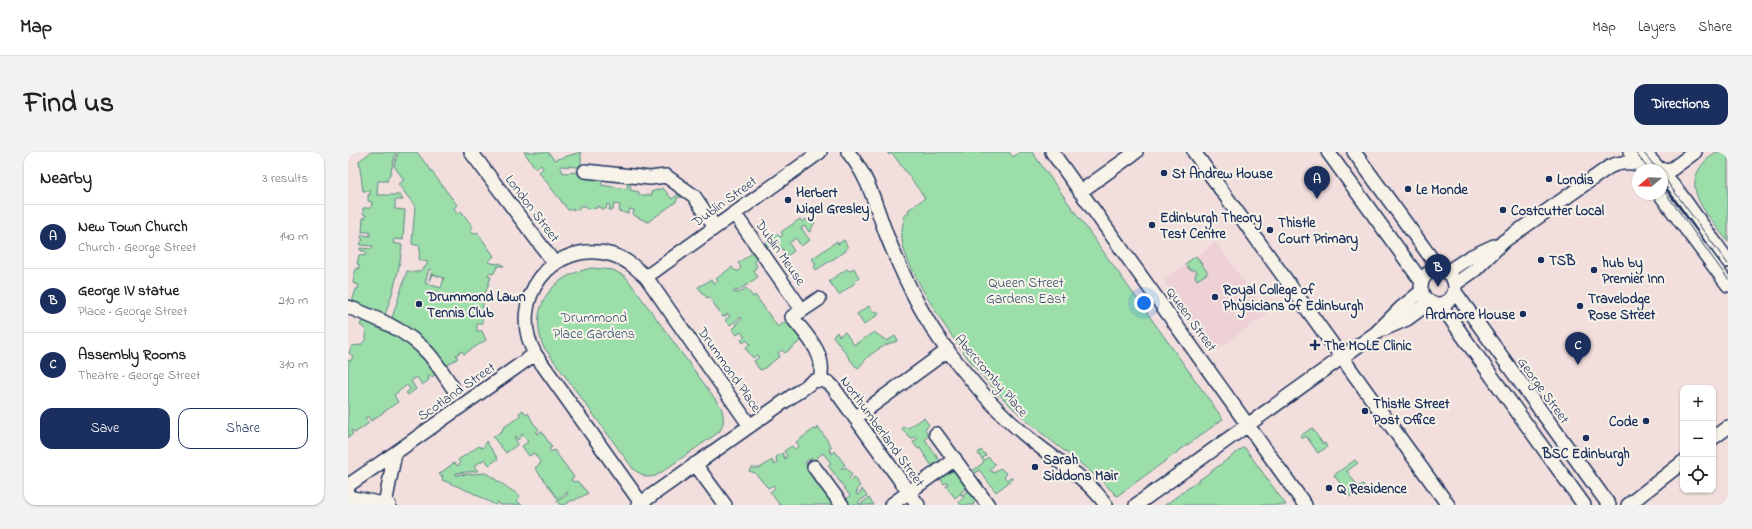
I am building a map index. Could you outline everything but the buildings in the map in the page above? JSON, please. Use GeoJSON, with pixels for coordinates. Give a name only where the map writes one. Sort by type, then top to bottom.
{"type":"FeatureCollection","features":[{"type":"Feature","properties":{"kind":"street","name":"London Street"},"geometry":{"type":"LineString","coordinates":[[471,152],[554,264]]}},
{"type":"Feature","properties":{"kind":"street","name":"Dublin Street"},"geometry":{"type":"LineString","coordinates":[[646,277],[820,152]]}},
{"type":"Feature","properties":{"kind":"street","name":"Abercromby Place"},"geometry":{"type":"LineString","coordinates":[[848,152],[866,179],[886,234],[908,284],[948,350],[983,394],[1012,424],[1088,484],[1106,505]]}},
{"type":"Feature","properties":{"kind":"street","name":"Queen Street"},"geometry":{"type":"LineString","coordinates":[[1052,152],[1305,505]]}},
{"type":"Feature","properties":{"kind":"street"},"geometry":{"type":"LineString","coordinates":[[1080,192],[1136,152]]}},
{"type":"Feature","properties":{"kind":"street"},"geometry":{"type":"LineString","coordinates":[[1194,152],[1448,505]]}},
{"type":"Feature","properties":{"kind":"street"},"geometry":{"type":"LineString","coordinates":[[1328,152],[1422,287],[1427,300],[1437,304],[1584,505]]}},
{"type":"Feature","properties":{"kind":"street","name":"George Street"},"geometry":{"type":"LineString","coordinates":[[1354,152],[1443,271],[1452,277],[1455,288],[1609,505]]}},
{"type":"Feature","properties":{"kind":"street"},"geometry":{"type":"LineString","coordinates":[[1630,152],[1639,164]]}},
{"type":"Feature","properties":{"kind":"street"},"geometry":{"type":"LineString","coordinates":[[1644,152],[1655,164]]}},
{"type":"Feature","properties":{"kind":"street"},"geometry":{"type":"LineString","coordinates":[[1668,169],[1672,169],[1695,152]]}},
{"type":"Feature","properties":{"kind":"street"},"geometry":{"type":"LineString","coordinates":[[1376,333],[1407,319],[1426,305],[1449,301],[1455,288],[1504,241],[1609,167],[1622,162],[1632,165]]}},
{"type":"Feature","properties":{"kind":"street"},"geometry":{"type":"LineString","coordinates":[[585,171],[650,178],[666,176],[694,196],[715,227]]}},
{"type":"Feature","properties":{"kind":"street"},"geometry":{"type":"LineString","coordinates":[[1668,179],[1728,261]]}},
{"type":"Feature","properties":{"kind":"street"},"geometry":{"type":"LineString","coordinates":[[1664,200],[1728,285]]}},
{"type":"Feature","properties":{"kind":"street","name":"Dublin Meuse"},"geometry":{"type":"LineString","coordinates":[[734,214],[797,313],[819,354],[822,365],[820,379]]}},
{"type":"Feature","properties":{"kind":"street"},"geometry":{"type":"LineString","coordinates":[[1136,505],[1376,333],[1422,287],[1429,273],[1443,271],[1504,241]]}},
{"type":"Feature","properties":{"kind":"street","name":"Drummond Place"},"geometry":{"type":"LineString","coordinates":[[596,253],[612,255],[623,259],[634,266],[646,277],[750,426],[640,504],[535,354],[529,344],[525,315],[528,300],[534,285],[541,276],[554,264],[571,256],[596,253]]}},
{"type":"Feature","properties":{"kind":"street"},"geometry":{"type":"LineString","coordinates":[[797,313],[819,299]]}},
{"type":"Feature","properties":{"kind":"street"},"geometry":{"type":"LineString","coordinates":[[348,307],[387,323],[422,346],[453,388]]}},
{"type":"Feature","properties":{"kind":"street"},"geometry":{"type":"LineString","coordinates":[[855,418],[948,350]]}},
{"type":"Feature","properties":{"kind":"street","name":"Scotland Street"},"geometry":{"type":"LineString","coordinates":[[348,487],[350,484],[395,454],[535,354]]}},
{"type":"Feature","properties":{"kind":"street"},"geometry":{"type":"LineString","coordinates":[[750,426],[812,382],[820,379]]}},
{"type":"Feature","properties":{"kind":"street","name":"Northumberland Street"},"geometry":{"type":"LineString","coordinates":[[820,379],[829,383],[918,505]]}},
{"type":"Feature","properties":{"kind":"street"},"geometry":{"type":"LineString","coordinates":[[1716,436],[1728,426]]}},
{"type":"Feature","properties":{"kind":"street"},"geometry":{"type":"LineString","coordinates":[[936,434],[988,505]]}},
{"type":"Feature","properties":{"kind":"street"},"geometry":{"type":"LineString","coordinates":[[348,497],[387,505],[395,454]]}},
{"type":"Feature","properties":{"kind":"street"},"geometry":{"type":"LineString","coordinates":[[891,505],[955,459]]}},
{"type":"Feature","properties":{"kind":"street"},"geometry":{"type":"LineString","coordinates":[[695,464],[725,505]]}},
{"type":"Feature","properties":{"kind":"street"},"geometry":{"type":"LineString","coordinates":[[1628,505],[1680,464]]}},
{"type":"Feature","properties":{"kind":"street"},"geometry":{"type":"LineString","coordinates":[[814,467],[842,505]]}},
{"type":"Feature","properties":{"kind":"shaded area","name":"Royal College of Physicians of Edinburgh"},"geometry":{"type":"Polygon","coordinates":[[[1216,242],[1267,314],[1214,352],[1163,280],[1216,242]]]}},
{"type":"Feature","properties":{"kind":"green space"},"geometry":{"type":"Polygon","coordinates":[[[371,152],[396,152],[390,175],[387,179],[388,181],[378,181],[377,195],[400,195],[403,200],[395,200],[395,209],[405,210],[403,240],[394,239],[393,243],[402,245],[400,263],[385,315],[352,302],[356,289],[358,289],[359,285],[353,283],[356,268],[359,269],[359,264],[357,264],[359,255],[365,256],[366,252],[360,250],[360,248],[372,249],[373,246],[360,245],[363,239],[361,238],[362,235],[370,236],[370,232],[362,232],[363,218],[365,218],[366,215],[363,214],[363,208],[371,208],[372,202],[368,201],[370,191],[363,191],[359,161],[371,152]]]}},
{"type":"Feature","properties":{"kind":"green space"},"geometry":{"type":"Polygon","coordinates":[[[398,152],[417,152],[457,205],[454,208],[458,214],[461,211],[473,227],[470,230],[474,234],[477,232],[494,256],[488,262],[496,264],[500,263],[504,266],[498,266],[493,274],[489,273],[488,276],[491,277],[485,294],[482,293],[480,298],[484,299],[482,310],[478,310],[478,313],[482,314],[482,324],[477,324],[477,331],[482,331],[486,340],[464,354],[462,351],[456,355],[458,358],[444,367],[391,321],[407,271],[420,271],[428,262],[419,260],[420,246],[412,244],[415,206],[398,184],[404,180],[394,166],[398,152]],[[429,269],[425,283],[441,288],[444,278],[432,274],[429,281],[432,270],[429,269]]]}},
{"type":"Feature","properties":{"kind":"green space"},"geometry":{"type":"Polygon","coordinates":[[[524,152],[548,152],[554,160],[581,152],[582,169],[579,167],[560,166],[563,173],[579,172],[604,176],[601,185],[627,189],[628,180],[631,180],[630,190],[639,192],[639,195],[652,195],[651,192],[663,188],[672,199],[680,193],[683,197],[678,197],[676,202],[648,222],[633,215],[634,210],[630,209],[628,214],[619,211],[620,205],[614,204],[613,210],[609,210],[610,205],[607,204],[606,209],[601,209],[601,207],[598,206],[597,208],[587,209],[586,206],[580,206],[580,209],[568,210],[539,172],[543,168],[541,165],[536,169],[524,152]]]}},
{"type":"Feature","properties":{"kind":"green space","name":"Queen Street Gardens East"},"geometry":{"type":"Polygon","coordinates":[[[887,152],[1009,152],[1013,157],[1020,152],[1032,152],[1223,419],[1117,496],[1092,473],[1039,431],[1013,408],[985,379],[945,327],[923,291],[906,257],[903,243],[902,230],[905,215],[909,213],[908,210],[925,198],[892,153],[889,155],[887,152]]]}},
{"type":"Feature","properties":{"kind":"green space"},"geometry":{"type":"Polygon","coordinates":[[[1716,152],[1728,152],[1728,242],[1703,208],[1697,197],[1695,186],[1696,175],[1703,163],[1716,152]]]}},
{"type":"Feature","properties":{"kind":"green space"},"geometry":{"type":"Polygon","coordinates":[[[800,219],[802,222],[806,219],[808,222],[812,219],[815,223],[809,232],[805,226],[801,228],[810,240],[801,246],[796,238],[789,243],[794,251],[787,256],[781,247],[775,251],[771,245],[768,247],[766,245],[767,241],[777,234],[780,237],[783,235],[781,232],[800,219]]]}},
{"type":"Feature","properties":{"kind":"green space"},"geometry":{"type":"Polygon","coordinates":[[[844,240],[848,248],[845,249],[846,251],[816,270],[814,266],[816,264],[812,259],[837,241],[838,244],[844,240]]]}},
{"type":"Feature","properties":{"kind":"green space"},"geometry":{"type":"Polygon","coordinates":[[[755,251],[760,257],[754,261],[757,266],[754,271],[758,277],[738,291],[735,290],[733,292],[739,293],[746,288],[753,297],[755,295],[778,327],[789,319],[803,339],[785,353],[782,350],[778,353],[780,356],[762,370],[759,369],[754,361],[759,357],[757,355],[753,358],[745,348],[750,344],[747,340],[743,343],[741,340],[745,337],[741,332],[737,335],[732,329],[737,326],[735,324],[742,319],[741,317],[730,325],[725,320],[730,316],[728,314],[723,317],[709,297],[707,298],[698,287],[711,280],[714,284],[718,281],[716,279],[732,267],[738,272],[741,267],[738,263],[755,251]]]}},
{"type":"Feature","properties":{"kind":"green space"},"geometry":{"type":"Polygon","coordinates":[[[1196,256],[1208,273],[1197,280],[1195,276],[1197,272],[1195,270],[1190,270],[1185,264],[1196,256]]]}},
{"type":"Feature","properties":{"kind":"green space","name":"Drummond Place Gardens"},"geometry":{"type":"Polygon","coordinates":[[[592,268],[613,270],[626,277],[721,407],[723,420],[719,432],[656,476],[647,477],[634,470],[543,346],[539,331],[539,318],[541,306],[547,295],[555,285],[565,278],[592,268]]]}},
{"type":"Feature","properties":{"kind":"green space"},"geometry":{"type":"Polygon","coordinates":[[[854,268],[859,278],[839,295],[829,281],[847,269],[849,271],[854,268]]]}},
{"type":"Feature","properties":{"kind":"green space"},"geometry":{"type":"Polygon","coordinates":[[[869,306],[873,312],[877,311],[879,314],[864,325],[857,314],[869,306]]]}},
{"type":"Feature","properties":{"kind":"green space"},"geometry":{"type":"Polygon","coordinates":[[[363,319],[382,326],[418,350],[437,373],[432,377],[428,375],[429,380],[422,385],[417,377],[411,381],[416,389],[408,395],[406,393],[410,389],[407,385],[394,395],[398,402],[371,421],[368,416],[365,418],[369,423],[355,433],[352,430],[351,431],[353,434],[348,438],[348,360],[351,361],[353,356],[349,353],[352,346],[361,345],[366,339],[366,330],[360,325],[363,319]]]}},
{"type":"Feature","properties":{"kind":"green space"},"geometry":{"type":"Polygon","coordinates":[[[837,332],[839,336],[845,332],[854,345],[874,332],[887,341],[895,336],[898,340],[876,351],[858,368],[833,336],[837,332]]]}},
{"type":"Feature","properties":{"kind":"green space"},"geometry":{"type":"Polygon","coordinates":[[[523,410],[526,415],[528,413],[534,424],[539,429],[536,432],[537,434],[541,431],[552,447],[549,449],[551,452],[554,450],[574,477],[571,479],[572,481],[577,481],[588,493],[565,505],[560,505],[557,501],[568,494],[567,492],[558,499],[535,468],[541,463],[534,453],[529,456],[522,446],[528,442],[522,434],[518,440],[515,436],[514,437],[518,444],[506,453],[493,437],[520,416],[519,413],[523,410]]]}},
{"type":"Feature","properties":{"kind":"green space"},"geometry":{"type":"Polygon","coordinates":[[[924,418],[929,425],[925,429],[929,436],[925,439],[941,463],[938,465],[936,463],[932,466],[920,448],[918,449],[913,442],[917,439],[916,436],[911,439],[902,429],[904,427],[908,428],[924,418]]]}},
{"type":"Feature","properties":{"kind":"green space"},"geometry":{"type":"Polygon","coordinates":[[[818,427],[832,447],[829,449],[832,454],[835,451],[845,465],[841,468],[843,469],[846,467],[852,475],[849,478],[851,480],[854,477],[860,486],[856,492],[857,495],[862,489],[867,496],[858,502],[860,504],[869,498],[874,505],[847,505],[844,501],[850,496],[828,465],[831,463],[823,453],[814,460],[812,458],[805,462],[836,505],[780,505],[770,492],[775,488],[773,485],[768,488],[755,473],[749,471],[751,468],[760,468],[772,460],[774,465],[777,463],[776,457],[782,453],[785,459],[787,456],[784,451],[792,446],[795,449],[799,446],[796,442],[814,429],[817,430],[818,427]]]}},
{"type":"Feature","properties":{"kind":"green space"},"geometry":{"type":"Polygon","coordinates":[[[1312,428],[1323,444],[1325,443],[1327,447],[1318,453],[1306,436],[1302,439],[1300,436],[1312,428]]]}},
{"type":"Feature","properties":{"kind":"green space"},"geometry":{"type":"Polygon","coordinates":[[[486,441],[498,459],[489,465],[485,459],[474,466],[478,471],[456,473],[456,475],[486,473],[520,496],[517,501],[522,505],[499,505],[498,502],[495,505],[471,492],[442,480],[443,475],[441,476],[439,474],[454,463],[458,466],[460,463],[458,460],[479,446],[482,448],[486,441]]]}},
{"type":"Feature","properties":{"kind":"green space"},"geometry":{"type":"Polygon","coordinates":[[[1243,448],[1245,448],[1286,505],[1165,505],[1243,448]]]}},
{"type":"Feature","properties":{"kind":"green space"},"geometry":{"type":"Polygon","coordinates":[[[981,450],[986,455],[983,458],[985,460],[988,457],[995,464],[990,470],[994,473],[1000,468],[1007,474],[1004,477],[1007,480],[1010,477],[1013,479],[996,492],[979,470],[972,475],[970,473],[984,462],[978,453],[981,450]]]}},
{"type":"Feature","properties":{"kind":"green space"},"geometry":{"type":"Polygon","coordinates":[[[1355,460],[1358,463],[1347,471],[1358,487],[1363,484],[1365,487],[1350,497],[1334,475],[1355,460]]]}},
{"type":"Feature","properties":{"kind":"green space"},"geometry":{"type":"Polygon","coordinates":[[[947,468],[950,472],[957,470],[969,486],[961,492],[962,495],[971,489],[979,499],[973,503],[974,505],[961,505],[959,502],[964,497],[960,494],[955,498],[946,486],[948,484],[947,482],[944,484],[940,478],[945,475],[943,472],[947,468]]]}},
{"type":"Feature","properties":{"kind":"tram line"},"geometry":{"type":"LineString","coordinates":[[1635,152],[1644,164]]}},
{"type":"Feature","properties":{"kind":"tram line"},"geometry":{"type":"LineString","coordinates":[[1643,152],[1653,164]]}},
{"type":"Feature","properties":{"kind":"tram line"},"geometry":{"type":"LineString","coordinates":[[1668,183],[1728,264]]}},
{"type":"Feature","properties":{"kind":"tram line"},"geometry":{"type":"LineString","coordinates":[[1668,196],[1728,279]]}},
{"type":"Feature","properties":{"kind":"place","name":"St Andrew House"},"geometry":{"type":"Point","coordinates":[1164,173]}},
{"type":"Feature","properties":{"kind":"place","name":"Londis"},"geometry":{"type":"Point","coordinates":[1549,179]}},
{"type":"Feature","properties":{"kind":"place","name":"Le Monde"},"geometry":{"type":"Point","coordinates":[1408,189]}},
{"type":"Feature","properties":{"kind":"place","name":"New Town Church"},"geometry":{"type":"Point","coordinates":[1317,199]}},
{"type":"Feature","properties":{"kind":"place","name":"Herbert Nigel Gresley"},"geometry":{"type":"Point","coordinates":[788,200]}},
{"type":"Feature","properties":{"kind":"place","name":"Costcutter Local"},"geometry":{"type":"Point","coordinates":[1503,210]}},
{"type":"Feature","properties":{"kind":"place","name":"Edinburgh Theory Test Centre"},"geometry":{"type":"Point","coordinates":[1152,225]}},
{"type":"Feature","properties":{"kind":"place","name":"Thistle Court Primary"},"geometry":{"type":"Point","coordinates":[1270,230]}},
{"type":"Feature","properties":{"kind":"place","name":"TSB"},"geometry":{"type":"Point","coordinates":[1541,260]}},
{"type":"Feature","properties":{"kind":"place","name":"hub by Premier Inn"},"geometry":{"type":"Point","coordinates":[1594,270]}},
{"type":"Feature","properties":{"kind":"place","name":"George IV statue"},"geometry":{"type":"Point","coordinates":[1438,287]}},
{"type":"Feature","properties":{"kind":"place","name":"Royal College of Physicians of Edinburgh"},"geometry":{"type":"Point","coordinates":[1215,297]}},
{"type":"Feature","properties":{"kind":"place","name":"Drummond Lawn Tennis Club"},"geometry":{"type":"Point","coordinates":[419,304]}},
{"type":"Feature","properties":{"kind":"place","name":"Travelodge Rose Street"},"geometry":{"type":"Point","coordinates":[1580,306]}},
{"type":"Feature","properties":{"kind":"place","name":"Ardmore House"},"geometry":{"type":"Point","coordinates":[1523,314]}},
{"type":"Feature","properties":{"kind":"place","name":"The MOLE Clinic"},"geometry":{"type":"Point","coordinates":[1315,345]}},
{"type":"Feature","properties":{"kind":"place","name":"Assembly Rooms"},"geometry":{"type":"Point","coordinates":[1578,365]}},
{"type":"Feature","properties":{"kind":"place","name":"Thistle Street Post Office"},"geometry":{"type":"Point","coordinates":[1365,411]}},
{"type":"Feature","properties":{"kind":"place","name":"Code"},"geometry":{"type":"Point","coordinates":[1646,421]}},
{"type":"Feature","properties":{"kind":"place","name":"BSC Edinburgh"},"geometry":{"type":"Point","coordinates":[1586,438]}},
{"type":"Feature","properties":{"kind":"place","name":"Sarah Siddons Mair"},"geometry":{"type":"Point","coordinates":[1035,467]}},
{"type":"Feature","properties":{"kind":"place","name":"Q Residence"},"geometry":{"type":"Point","coordinates":[1329,488]}}]}
